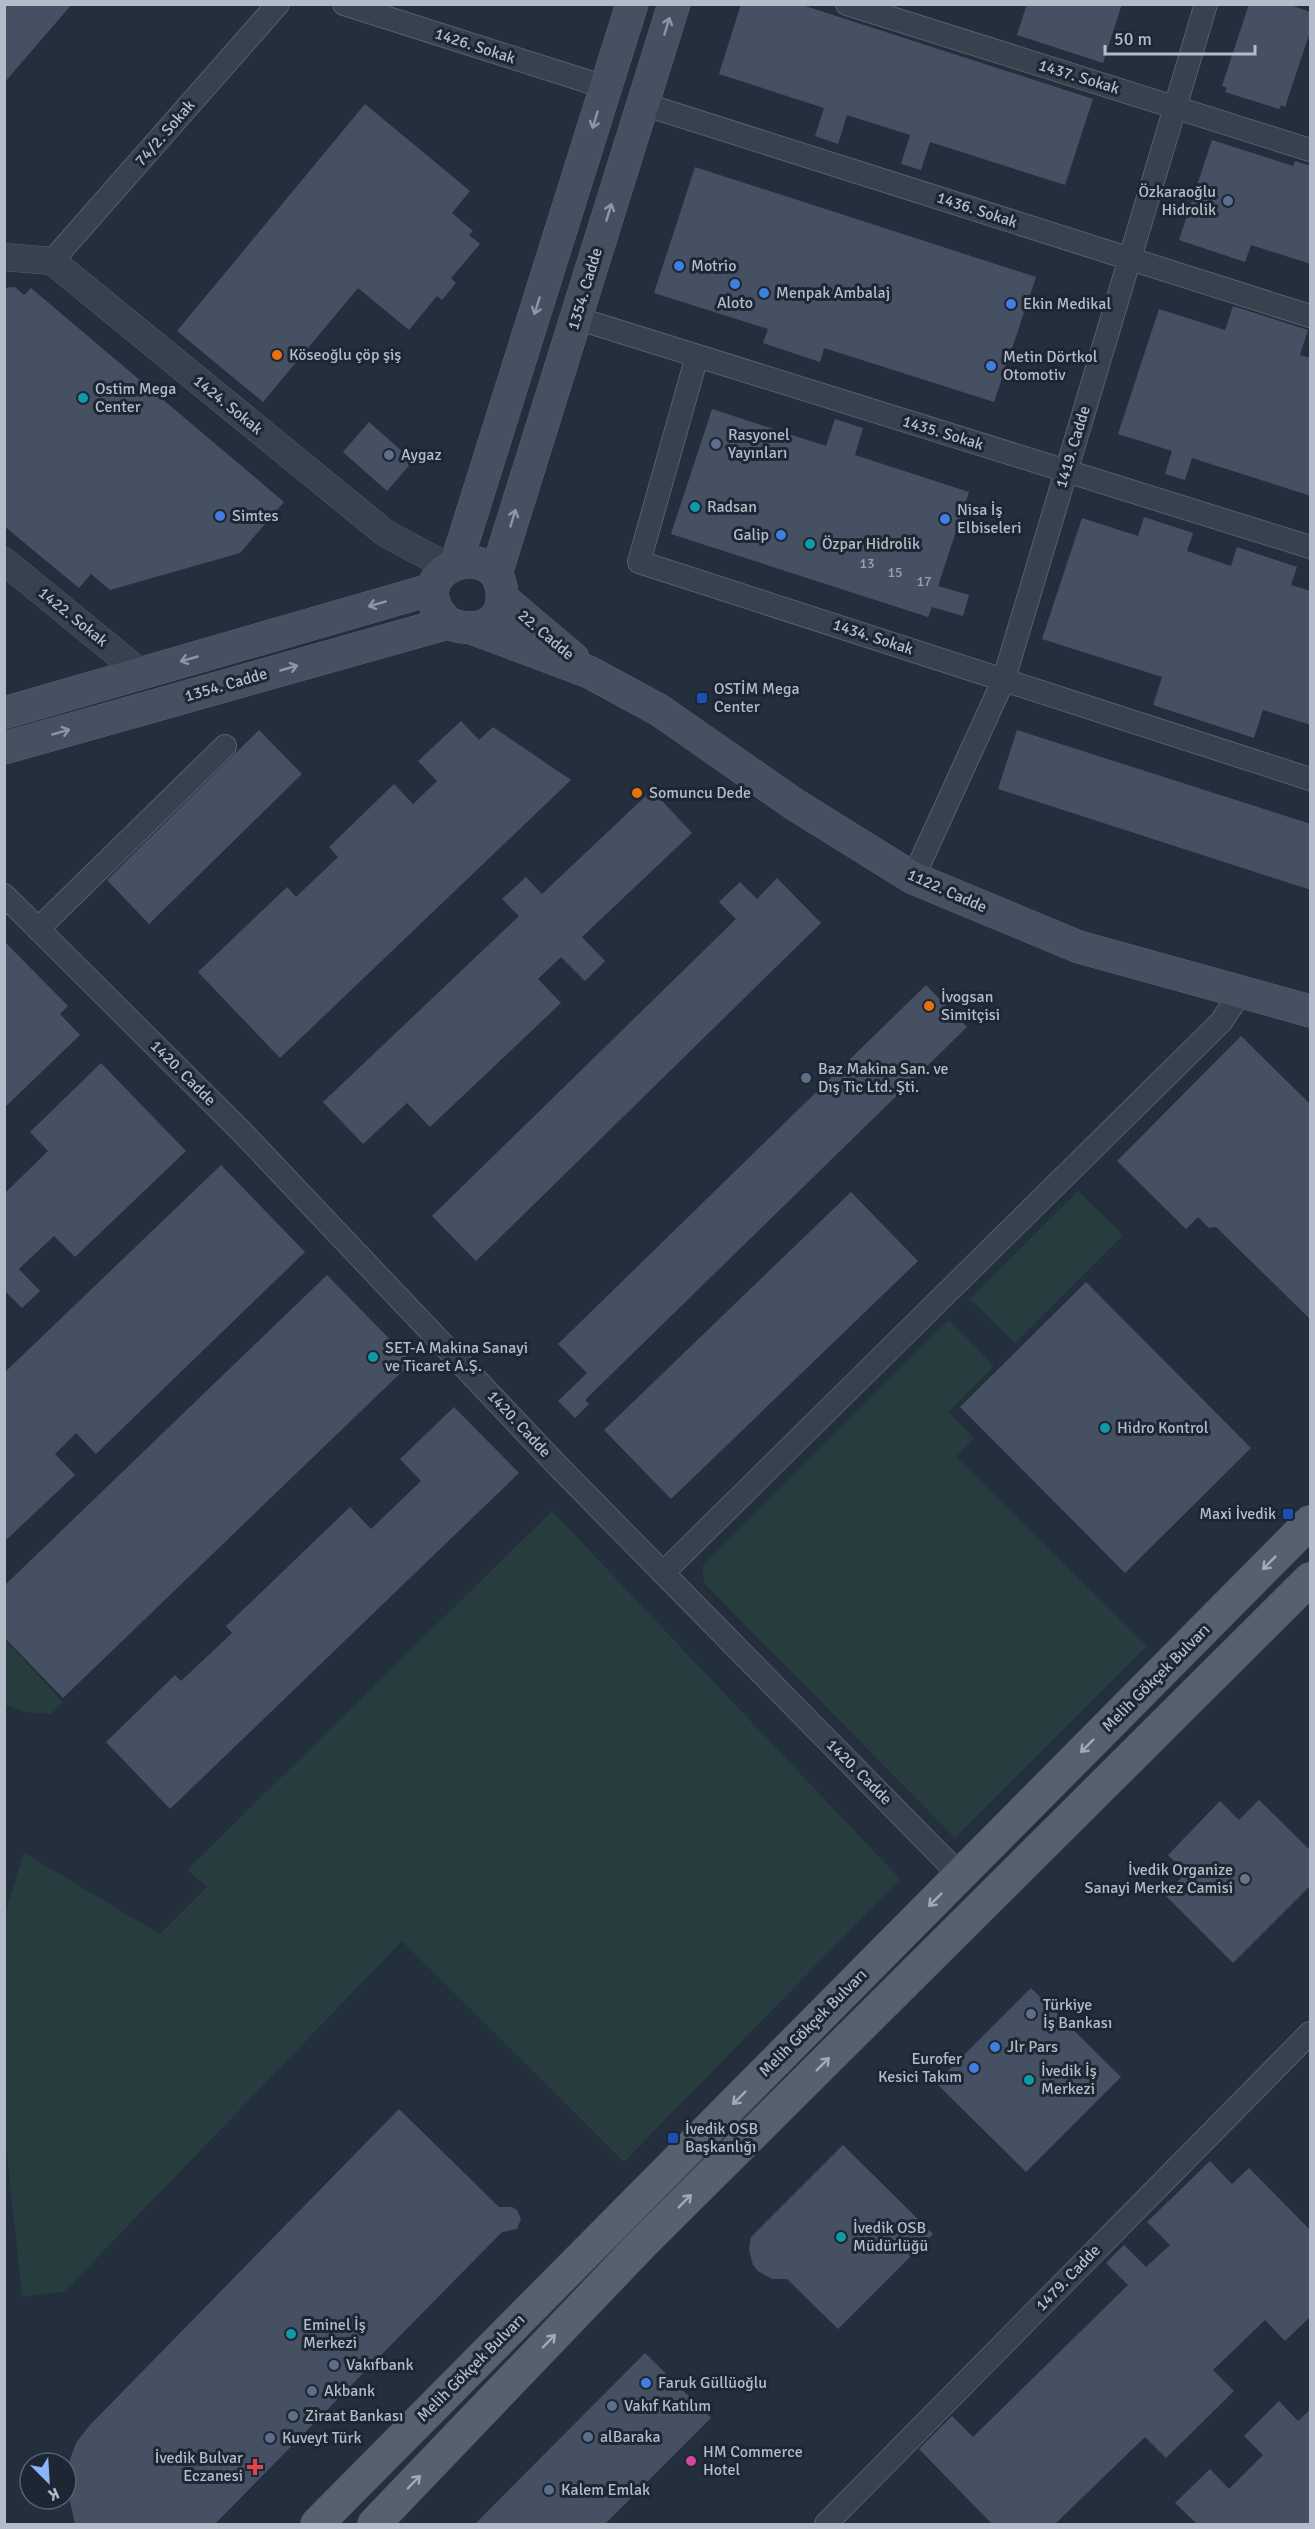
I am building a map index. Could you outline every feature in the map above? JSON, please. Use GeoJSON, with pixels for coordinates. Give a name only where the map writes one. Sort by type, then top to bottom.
{"type":"FeatureCollection","features":[{"type":"Feature","properties":{"kind":"main road"},"geometry":{"type":"LineString","coordinates":[[589,672],[461,626],[437,607],[443,575],[632,4]]}},
{"type":"Feature","properties":{"kind":"main road","name":"1354. Cadde"},"geometry":{"type":"LineString","coordinates":[[4,748],[461,626],[482,627],[497,615],[499,587],[576,318],[674,4]]}},
{"type":"Feature","properties":{"kind":"main road"},"geometry":{"type":"LineString","coordinates":[[4,713],[141,673],[443,575],[471,561],[486,566],[499,587]]}},
{"type":"Feature","properties":{"kind":"main road","name":"22. Cadde"},"geometry":{"type":"LineString","coordinates":[[499,587],[589,672]]}},
{"type":"Feature","properties":{"kind":"main road","name":"1122. Cadde"},"geometry":{"type":"LineString","coordinates":[[589,672],[659,710],[794,804],[913,878],[1079,946],[1311,1011]]}},
{"type":"Feature","properties":{"kind":"main road","name":"Melih Gökçek Bulvarı"},"geometry":{"type":"LineString","coordinates":[[317,2524],[1311,1522]]}},
{"type":"Feature","properties":{"kind":"main road"},"geometry":{"type":"LineString","coordinates":[[374,2524],[642,2244],[1311,1579]]}},
{"type":"Feature","properties":{"kind":"street","name":"74/2. Sokak"},"geometry":{"type":"LineString","coordinates":[[52,261],[278,4]]}},
{"type":"Feature","properties":{"kind":"street","name":"1426. Sokak"},"geometry":{"type":"LineString","coordinates":[[344,4],[605,87]]}},
{"type":"Feature","properties":{"kind":"street","name":"1437. Sokak"},"geometry":{"type":"LineString","coordinates":[[847,4],[1311,150]]}},
{"type":"Feature","properties":{"kind":"street","name":"1419. Cadde"},"geometry":{"type":"LineString","coordinates":[[913,878],[1004,679],[1206,4]]}},
{"type":"Feature","properties":{"kind":"street","name":"1436. Sokak"},"geometry":{"type":"LineString","coordinates":[[643,104],[1311,316]]}},
{"type":"Feature","properties":{"kind":"street"},"geometry":{"type":"LineString","coordinates":[[4,257],[52,261]]}},
{"type":"Feature","properties":{"kind":"street","name":"1424. Sokak"},"geometry":{"type":"LineString","coordinates":[[52,261],[385,533],[443,575]]}},
{"type":"Feature","properties":{"kind":"street","name":"1435. Sokak"},"geometry":{"type":"LineString","coordinates":[[576,318],[1311,547]]}},
{"type":"Feature","properties":{"kind":"street","name":"1434. Sokak"},"geometry":{"type":"LineString","coordinates":[[697,356],[639,562],[1311,778]]}},
{"type":"Feature","properties":{"kind":"street","name":"1422. Sokak"},"geometry":{"type":"LineString","coordinates":[[4,561],[141,673]]}},
{"type":"Feature","properties":{"kind":"street"},"geometry":{"type":"LineString","coordinates":[[38,928],[225,746]]}},
{"type":"Feature","properties":{"kind":"street","name":"1420. Cadde"},"geometry":{"type":"LineString","coordinates":[[4,895],[240,1130],[558,1466],[960,1875]]}},
{"type":"Feature","properties":{"kind":"street"},"geometry":{"type":"LineString","coordinates":[[663,1573],[1221,1022],[1241,992]]}},
{"type":"Feature","properties":{"kind":"street","name":"1479. Cadde"},"geometry":{"type":"LineString","coordinates":[[826,2524],[1311,2033]]}},
{"type":"Feature","properties":{"kind":"green space"},"geometry":{"type":"Polygon","coordinates":[[[1078,1191],[1123,1235],[1015,1343],[970,1299],[1078,1191]]]}},
{"type":"Feature","properties":{"kind":"green space"},"geometry":{"type":"Polygon","coordinates":[[[949,1320],[994,1366],[949,1412],[974,1438],[956,1457],[1147,1646],[955,1838],[704,1583],[702,1567],[949,1320]]]}},
{"type":"Feature","properties":{"kind":"green space"},"geometry":{"type":"Polygon","coordinates":[[[552,1511],[900,1879],[624,2162],[402,1941],[65,2291],[22,2297],[4,2126],[4,1916],[24,1853],[160,1934],[207,1887],[187,1870],[552,1511]]]}},
{"type":"Feature","properties":{"kind":"green space"},"geometry":{"type":"Polygon","coordinates":[[[5,1640],[63,1702],[51,1714],[26,1712],[5,1705],[5,1640]]]}},
{"type":"Feature","properties":{"kind":"building"},"geometry":{"type":"Polygon","coordinates":[[[4,4],[72,4],[4,83],[4,4]]]}},
{"type":"Feature","properties":{"kind":"building"},"geometry":{"type":"Polygon","coordinates":[[[741,4],[799,4],[1093,99],[1065,185],[930,142],[921,170],[901,164],[910,135],[847,115],[838,144],[815,136],[824,108],[719,74],[741,4]]]}},
{"type":"Feature","properties":{"kind":"building"},"geometry":{"type":"Polygon","coordinates":[[[1027,4],[1122,4],[1103,63],[1017,35],[1027,4]]]}},
{"type":"Feature","properties":{"kind":"building"},"geometry":{"type":"Polygon","coordinates":[[[1249,4],[1287,4],[1311,12],[1311,29],[1285,107],[1281,105],[1279,109],[1225,92],[1227,88],[1222,86],[1249,4]]]}},
{"type":"Feature","properties":{"kind":"building"},"geometry":{"type":"Polygon","coordinates":[[[365,104],[470,191],[452,213],[473,231],[469,235],[480,244],[451,278],[456,283],[442,300],[437,296],[409,330],[358,288],[263,402],[177,331],[365,104]]]}},
{"type":"Feature","properties":{"kind":"building","name":"Özkaraoğlu Hidrolik"},"geometry":{"type":"Polygon","coordinates":[[[1212,140],[1293,166],[1295,161],[1311,166],[1311,264],[1251,245],[1245,262],[1179,240],[1212,140]]]}},
{"type":"Feature","properties":{"kind":"building"},"geometry":{"type":"Polygon","coordinates":[[[695,167],[1036,277],[994,402],[824,348],[820,362],[763,343],[768,329],[654,293],[695,167]]]}},
{"type":"Feature","properties":{"kind":"building","name":"Ostim Mega Center"},"geometry":{"type":"Polygon","coordinates":[[[15,287],[24,295],[31,288],[284,502],[240,553],[110,590],[91,574],[79,588],[4,526],[4,288],[15,287]]]}},
{"type":"Feature","properties":{"kind":"building"},"geometry":{"type":"Polygon","coordinates":[[[1233,306],[1308,330],[1300,355],[1311,358],[1311,496],[1192,458],[1185,480],[1165,474],[1172,451],[1118,434],[1159,309],[1225,330],[1233,306]]]}},
{"type":"Feature","properties":{"kind":"building"},"geometry":{"type":"Polygon","coordinates":[[[712,409],[826,446],[835,419],[863,428],[855,455],[969,492],[938,586],[969,595],[963,616],[932,607],[928,617],[671,534],[712,409]]]}},
{"type":"Feature","properties":{"kind":"building"},"geometry":{"type":"Polygon","coordinates":[[[369,422],[413,461],[387,491],[343,452],[369,422]]]}},
{"type":"Feature","properties":{"kind":"building"},"geometry":{"type":"Polygon","coordinates":[[[1144,517],[1193,533],[1187,551],[1231,566],[1237,547],[1297,567],[1291,585],[1311,591],[1311,725],[1263,710],[1254,738],[1153,705],[1162,677],[1042,639],[1082,518],[1138,536],[1144,517]]]}},
{"type":"Feature","properties":{"kind":"building"},"geometry":{"type":"Polygon","coordinates":[[[461,721],[479,740],[493,727],[571,780],[280,1058],[198,972],[287,887],[296,897],[338,857],[329,847],[394,784],[413,804],[437,781],[418,761],[461,721]]]}},
{"type":"Feature","properties":{"kind":"building"},"geometry":{"type":"Polygon","coordinates":[[[259,730],[302,774],[149,924],[107,880],[259,730]]]}},
{"type":"Feature","properties":{"kind":"building"},"geometry":{"type":"Polygon","coordinates":[[[1017,730],[1311,824],[1311,890],[998,789],[1017,730]]]}},
{"type":"Feature","properties":{"kind":"building"},"geometry":{"type":"Polygon","coordinates":[[[652,790],[692,833],[582,937],[605,961],[585,981],[561,957],[538,979],[561,1003],[430,1127],[407,1103],[363,1144],[323,1102],[519,916],[502,899],[526,877],[542,894],[652,790]]]}},
{"type":"Feature","properties":{"kind":"building"},"geometry":{"type":"Polygon","coordinates":[[[777,878],[821,923],[476,1261],[432,1216],[736,919],[719,902],[740,882],[757,899],[777,878]]]}},
{"type":"Feature","properties":{"kind":"building"},"geometry":{"type":"Polygon","coordinates":[[[4,941],[68,1006],[60,1014],[80,1035],[4,1108],[4,941]]]}},
{"type":"Feature","properties":{"kind":"building"},"geometry":{"type":"Polygon","coordinates":[[[926,985],[967,1027],[585,1400],[589,1404],[575,1418],[558,1401],[587,1373],[558,1344],[926,985]]]}},
{"type":"Feature","properties":{"kind":"building"},"geometry":{"type":"Polygon","coordinates":[[[1241,1036],[1311,1105],[1311,1320],[1216,1227],[1209,1228],[1198,1217],[1186,1229],[1117,1161],[1241,1036]]]}},
{"type":"Feature","properties":{"kind":"building"},"geometry":{"type":"Polygon","coordinates":[[[101,1063],[186,1151],[75,1257],[54,1236],[19,1269],[40,1291],[22,1308],[4,1290],[4,1194],[48,1151],[30,1132],[101,1063]]]}},
{"type":"Feature","properties":{"kind":"building"},"geometry":{"type":"Polygon","coordinates":[[[221,1165],[305,1252],[96,1454],[76,1433],[55,1454],[75,1475],[4,1542],[4,1373],[221,1165]]]}},
{"type":"Feature","properties":{"kind":"building"},"geometry":{"type":"Polygon","coordinates":[[[851,1192],[918,1261],[671,1499],[604,1430],[851,1192]]]}},
{"type":"Feature","properties":{"kind":"building"},"geometry":{"type":"Polygon","coordinates":[[[327,1275],[412,1362],[63,1698],[4,1637],[4,1586],[327,1275]]]}},
{"type":"Feature","properties":{"kind":"building","name":"Hidro Kontrol"},"geometry":{"type":"Polygon","coordinates":[[[1086,1282],[1251,1448],[1125,1573],[960,1407],[1086,1282]]]}},
{"type":"Feature","properties":{"kind":"building"},"geometry":{"type":"Polygon","coordinates":[[[454,1407],[519,1473],[170,1809],[106,1742],[175,1675],[181,1681],[232,1633],[226,1626],[350,1507],[371,1529],[421,1481],[400,1459],[454,1407]]]}},
{"type":"Feature","properties":{"kind":"building","name":"İvedik Organize Sanayi Merkez Camisi"},"geometry":{"type":"Polygon","coordinates":[[[1259,1800],[1311,1851],[1311,1885],[1233,1963],[1165,1895],[1186,1873],[1168,1855],[1220,1801],[1239,1820],[1259,1800]]]}},
{"type":"Feature","properties":{"kind":"building","name":"İvedik İş Merkezi"},"geometry":{"type":"Polygon","coordinates":[[[1031,1988],[1121,2077],[1026,2172],[936,2083],[1031,1988]]]}},
{"type":"Feature","properties":{"kind":"building","name":"Eminel İş Merkezi"},"geometry":{"type":"Polygon","coordinates":[[[399,2109],[499,2207],[512,2207],[517,2210],[521,2219],[517,2229],[502,2232],[215,2524],[75,2524],[72,2511],[78,2511],[78,2451],[73,2451],[76,2443],[89,2426],[399,2109]]]}},
{"type":"Feature","properties":{"kind":"building","name":"İvedik OSB Müdürlüğü"},"geometry":{"type":"Polygon","coordinates":[[[843,2145],[933,2234],[838,2329],[787,2279],[772,2279],[758,2271],[753,2265],[749,2250],[751,2237],[843,2145]]]}},
{"type":"Feature","properties":{"kind":"building"},"geometry":{"type":"Polygon","coordinates":[[[1210,2161],[1232,2184],[1249,2168],[1311,2231],[1311,2316],[1285,2341],[1265,2320],[1213,2370],[1234,2391],[1166,2458],[1145,2437],[1055,2524],[992,2524],[919,2449],[952,2416],[973,2437],[1128,2285],[1106,2263],[1124,2245],[1146,2267],[1170,2245],[1147,2222],[1210,2161]]]}},
{"type":"Feature","properties":{"kind":"building"},"geometry":{"type":"Polygon","coordinates":[[[645,2353],[711,2418],[605,2524],[475,2524],[645,2353]]]}},
{"type":"Feature","properties":{"kind":"building"},"geometry":{"type":"Polygon","coordinates":[[[1279,2401],[1298,2421],[1311,2409],[1311,2524],[1197,2524],[1175,2503],[1210,2469],[1229,2489],[1263,2455],[1244,2436],[1279,2401]]]}},
{"type":"Feature","properties":{"kind":"place","name":"Özkaraoğlu Hidrolik"},"geometry":{"type":"Point","coordinates":[1228,201]}},
{"type":"Feature","properties":{"kind":"place","name":"Motrio"},"geometry":{"type":"Point","coordinates":[679,266]}},
{"type":"Feature","properties":{"kind":"place","name":"Aloto"},"geometry":{"type":"Point","coordinates":[735,284]}},
{"type":"Feature","properties":{"kind":"place","name":"Menpak Ambalaj"},"geometry":{"type":"Point","coordinates":[764,293]}},
{"type":"Feature","properties":{"kind":"place","name":"Ekin Medikal"},"geometry":{"type":"Point","coordinates":[1011,304]}},
{"type":"Feature","properties":{"kind":"place","name":"Köseoğlu çöp şiş"},"geometry":{"type":"Point","coordinates":[277,355]}},
{"type":"Feature","properties":{"kind":"place","name":"Metin Dörtkol Otomotiv"},"geometry":{"type":"Point","coordinates":[991,366]}},
{"type":"Feature","properties":{"kind":"place","name":"Ostim Mega Center"},"geometry":{"type":"Point","coordinates":[83,398]}},
{"type":"Feature","properties":{"kind":"place","name":"Rasyonel Yayınları"},"geometry":{"type":"Point","coordinates":[716,444]}},
{"type":"Feature","properties":{"kind":"place","name":"Aygaz"},"geometry":{"type":"Point","coordinates":[389,455]}},
{"type":"Feature","properties":{"kind":"place","name":"Radsan"},"geometry":{"type":"Point","coordinates":[695,507]}},
{"type":"Feature","properties":{"kind":"place","name":"Simtes"},"geometry":{"type":"Point","coordinates":[220,516]}},
{"type":"Feature","properties":{"kind":"place","name":"Nisa İş Elbiseleri"},"geometry":{"type":"Point","coordinates":[945,519]}},
{"type":"Feature","properties":{"kind":"place","name":"Galip"},"geometry":{"type":"Point","coordinates":[781,535]}},
{"type":"Feature","properties":{"kind":"place","name":"Özpar Hidrolik"},"geometry":{"type":"Point","coordinates":[810,544]}},
{"type":"Feature","properties":{"kind":"place","name":"OSTİM Mega Center"},"geometry":{"type":"Point","coordinates":[702,698]}},
{"type":"Feature","properties":{"kind":"place","name":"Somuncu Dede"},"geometry":{"type":"Point","coordinates":[637,793]}},
{"type":"Feature","properties":{"kind":"place","name":"İvogsan Simitçisi"},"geometry":{"type":"Point","coordinates":[929,1006]}},
{"type":"Feature","properties":{"kind":"place","name":"Baz Makina San. ve Dış Tic Ltd. Şti."},"geometry":{"type":"Point","coordinates":[806,1078]}},
{"type":"Feature","properties":{"kind":"place","name":"SET-A Makina Sanayi ve Ticaret A.Ş."},"geometry":{"type":"Point","coordinates":[373,1357]}},
{"type":"Feature","properties":{"kind":"place","name":"Hidro Kontrol"},"geometry":{"type":"Point","coordinates":[1105,1428]}},
{"type":"Feature","properties":{"kind":"place","name":"Maxi İvedik"},"geometry":{"type":"Point","coordinates":[1288,1514]}},
{"type":"Feature","properties":{"kind":"place","name":"İvedik Organize Sanayi Merkez Camisi"},"geometry":{"type":"Point","coordinates":[1245,1879]}},
{"type":"Feature","properties":{"kind":"place","name":"Türkiye İş Bankası"},"geometry":{"type":"Point","coordinates":[1031,2014]}},
{"type":"Feature","properties":{"kind":"place","name":"Jlr Pars"},"geometry":{"type":"Point","coordinates":[995,2047]}},
{"type":"Feature","properties":{"kind":"place","name":"Eurofer Kesici Takım"},"geometry":{"type":"Point","coordinates":[974,2068]}},
{"type":"Feature","properties":{"kind":"place","name":"İvedik İş Merkezi"},"geometry":{"type":"Point","coordinates":[1029,2080]}},
{"type":"Feature","properties":{"kind":"place","name":"İvedik OSB Başkanlığı"},"geometry":{"type":"Point","coordinates":[673,2138]}},
{"type":"Feature","properties":{"kind":"place","name":"İvedik OSB Müdürlüğü"},"geometry":{"type":"Point","coordinates":[841,2237]}},
{"type":"Feature","properties":{"kind":"place","name":"Eminel İş Merkezi"},"geometry":{"type":"Point","coordinates":[291,2334]}},
{"type":"Feature","properties":{"kind":"place","name":"Vakıfbank"},"geometry":{"type":"Point","coordinates":[334,2365]}},
{"type":"Feature","properties":{"kind":"place","name":"Faruk Güllüoğlu"},"geometry":{"type":"Point","coordinates":[646,2383]}},
{"type":"Feature","properties":{"kind":"place","name":"Akbank"},"geometry":{"type":"Point","coordinates":[312,2391]}},
{"type":"Feature","properties":{"kind":"place","name":"Vakıf Katılım"},"geometry":{"type":"Point","coordinates":[612,2406]}},
{"type":"Feature","properties":{"kind":"place","name":"Ziraat Bankası"},"geometry":{"type":"Point","coordinates":[293,2416]}},
{"type":"Feature","properties":{"kind":"place","name":"alBaraka"},"geometry":{"type":"Point","coordinates":[588,2437]}},
{"type":"Feature","properties":{"kind":"place","name":"Kuveyt Türk"},"geometry":{"type":"Point","coordinates":[270,2438]}},
{"type":"Feature","properties":{"kind":"place","name":"HM Commerce Hotel"},"geometry":{"type":"Point","coordinates":[691,2461]}},
{"type":"Feature","properties":{"kind":"place","name":"İvedik Bulvar Eczanesi"},"geometry":{"type":"Point","coordinates":[255,2467]}},
{"type":"Feature","properties":{"kind":"place","name":"Kalem Emlak"},"geometry":{"type":"Point","coordinates":[549,2490]}}]}
